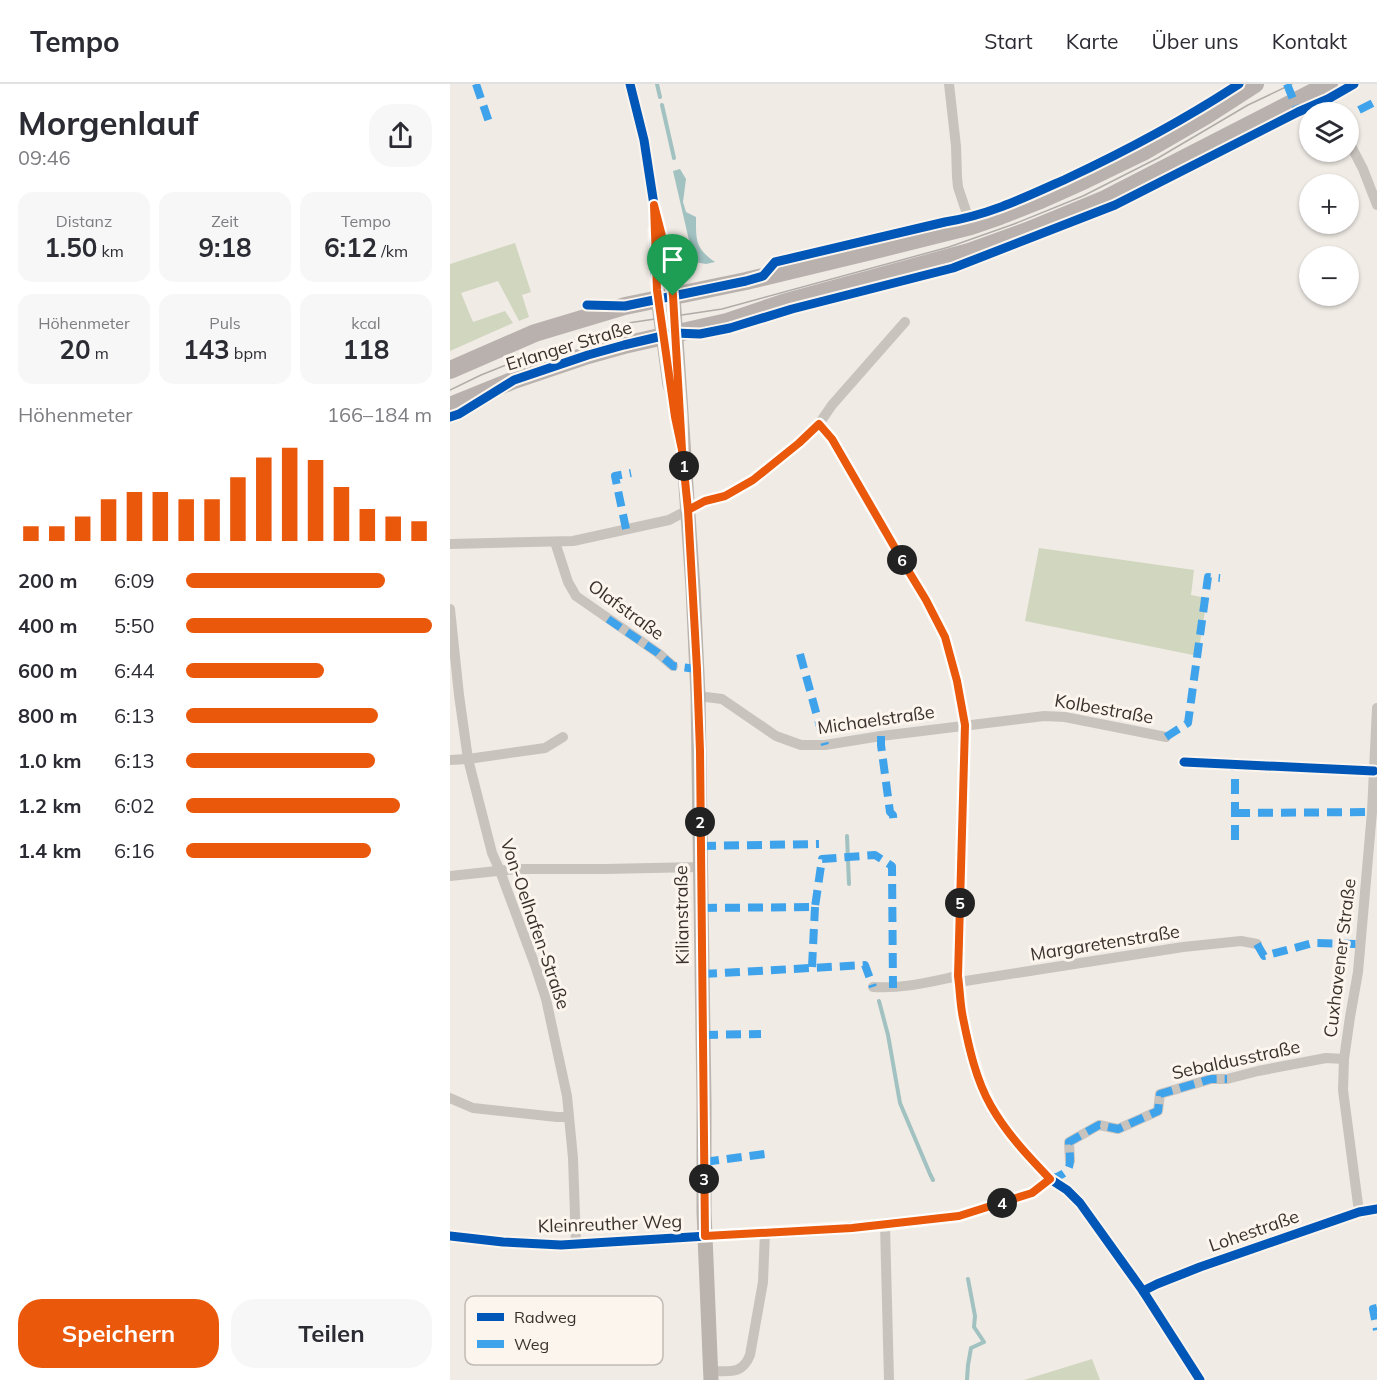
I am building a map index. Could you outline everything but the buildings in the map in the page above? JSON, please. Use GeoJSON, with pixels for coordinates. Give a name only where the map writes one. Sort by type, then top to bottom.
{"type":"FeatureCollection","features":[{"type":"Feature","properties":{"kind":"main road","name":"Erlanger Straße"},"geometry":{"type":"LineString","coordinates":[[450,370],[535,333],[621,307],[746,281],[971,226],[1029,205],[1107,170],[1177,132],[1255,84]]}},
{"type":"Feature","properties":{"kind":"main road","name":"Erlanger Straße"},"geometry":{"type":"LineString","coordinates":[[450,406],[556,365],[624,345],[727,322],[783,303],[951,258],[1027,231],[1083,209],[1122,190],[1325,85]]}},
{"type":"Feature","properties":{"kind":"main road","name":"Kilianstraße"},"geometry":{"type":"LineString","coordinates":[[666,297],[688,510],[698,696],[705,1236],[711,1376]]}},
{"type":"Feature","properties":{"kind":"street"},"geometry":{"type":"LineString","coordinates":[[630,84],[645,150],[654,205],[656,274],[666,297]]}},
{"type":"Feature","properties":{"kind":"street"},"geometry":{"type":"LineString","coordinates":[[949,84],[958,187],[971,226]]}},
{"type":"Feature","properties":{"kind":"street"},"geometry":{"type":"LineString","coordinates":[[1325,85],[1331,102]]}},
{"type":"Feature","properties":{"kind":"street"},"geometry":{"type":"LineString","coordinates":[[1359,161],[1377,206]]}},
{"type":"Feature","properties":{"kind":"street"},"geometry":{"type":"LineString","coordinates":[[450,544],[573,541],[669,520],[705,501],[725,496],[753,480],[819,424],[832,405],[905,322]]}},
{"type":"Feature","properties":{"kind":"street"},"geometry":{"type":"LineString","coordinates":[[819,424],[832,439],[926,600],[945,637],[957,681],[965,725],[958,979],[962,1015],[979,1078],[991,1106],[1011,1136],[1050,1179],[1067,1190],[1080,1203],[1143,1291],[1200,1380]]}},
{"type":"Feature","properties":{"kind":"street","name":"Olafstraße"},"geometry":{"type":"LineString","coordinates":[[555,542],[568,582],[576,596],[673,666]]}},
{"type":"Feature","properties":{"kind":"street","name":"Von-Oelhafen-Straße"},"geometry":{"type":"LineString","coordinates":[[450,609],[468,759],[492,853],[546,999],[567,1096],[573,1158],[576,1244]]}},
{"type":"Feature","properties":{"kind":"street","name":"Michaelstraße"},"geometry":{"type":"LineString","coordinates":[[698,696],[722,699],[776,736],[801,746],[825,745],[965,725]]}},
{"type":"Feature","properties":{"kind":"street","name":"Cuxhavener Straße"},"geometry":{"type":"LineString","coordinates":[[1359,1212],[1343,1090],[1344,1059],[1358,972],[1375,807],[1377,708]]}},
{"type":"Feature","properties":{"kind":"street","name":"Kolbestraße"},"geometry":{"type":"LineString","coordinates":[[965,725],[1044,716],[1065,717],[1166,737]]}},
{"type":"Feature","properties":{"kind":"street"},"geometry":{"type":"LineString","coordinates":[[450,760],[545,748],[563,737]]}},
{"type":"Feature","properties":{"kind":"street"},"geometry":{"type":"LineString","coordinates":[[450,876],[516,869],[701,867]]}},
{"type":"Feature","properties":{"kind":"street","name":"Margaretenstraße"},"geometry":{"type":"LineString","coordinates":[[958,979],[1183,947],[1241,941],[1257,944]]}},
{"type":"Feature","properties":{"kind":"street"},"geometry":{"type":"LineString","coordinates":[[873,987],[893,988],[958,979]]}},
{"type":"Feature","properties":{"kind":"street","name":"Sebaldusstraße"},"geometry":{"type":"LineString","coordinates":[[1070,1161],[1069,1142],[1099,1125],[1118,1129],[1158,1111],[1160,1094],[1211,1079],[1227,1079],[1326,1058],[1344,1059]]}},
{"type":"Feature","properties":{"kind":"street"},"geometry":{"type":"LineString","coordinates":[[450,1098],[473,1107],[569,1117]]}},
{"type":"Feature","properties":{"kind":"street","name":"Kleinreuther Weg"},"geometry":{"type":"LineString","coordinates":[[450,1236],[561,1245],[885,1225],[959,1216],[1032,1193],[1050,1179]]}},
{"type":"Feature","properties":{"kind":"street","name":"Lohestraße"},"geometry":{"type":"LineString","coordinates":[[1143,1291],[1200,1267],[1359,1212],[1377,1209]]}},
{"type":"Feature","properties":{"kind":"street"},"geometry":{"type":"LineString","coordinates":[[885,1225],[889,1380]]}},
{"type":"Feature","properties":{"kind":"street"},"geometry":{"type":"LineString","coordinates":[[711,1376],[740,1369],[747,1364],[763,1282],[765,1232]]}},
{"type":"Feature","properties":{"kind":"green space"},"geometry":{"type":"Polygon","coordinates":[[[515,243],[531,292],[522,295],[529,317],[519,321],[498,281],[461,293],[473,322],[505,311],[513,323],[450,351],[450,264],[515,243]]]}},
{"type":"Feature","properties":{"kind":"green space"},"geometry":{"type":"Polygon","coordinates":[[[1039,548],[1194,570],[1191,595],[1207,598],[1198,656],[1025,621],[1039,548]]]}},
{"type":"Feature","properties":{"kind":"green space"},"geometry":{"type":"Polygon","coordinates":[[[1092,1359],[1100,1380],[1024,1380],[1092,1359]]]}},
{"type":"Feature","properties":{"kind":"water"},"geometry":{"type":"Polygon","coordinates":[[[680,169],[686,179],[683,202],[686,212],[696,217],[696,232],[700,248],[715,262],[706,264],[694,262],[673,171],[680,169]]]}},
{"type":"Feature","properties":{"kind":"waterway"},"geometry":{"type":"LineString","coordinates":[[657,84],[660,97]]}},
{"type":"Feature","properties":{"kind":"waterway"},"geometry":{"type":"LineString","coordinates":[[662,105],[674,158]]}},
{"type":"Feature","properties":{"kind":"waterway"},"geometry":{"type":"LineString","coordinates":[[847,836],[849,884]]}},
{"type":"Feature","properties":{"kind":"waterway"},"geometry":{"type":"LineString","coordinates":[[879,1001],[888,1035],[900,1103],[933,1180]]}},
{"type":"Feature","properties":{"kind":"waterway"},"geometry":{"type":"LineString","coordinates":[[967,1380],[971,1348],[984,1342],[974,1327],[975,1316],[968,1279]]}},
{"type":"Feature","properties":{"kind":"tram line"},"geometry":{"type":"LineString","coordinates":[[450,390],[546,349],[628,323],[722,309],[949,247],[1014,224],[1083,196],[1158,158],[1248,105],[1292,84]]}},
{"type":"Feature","properties":{"kind":"marked path"},"geometry":{"type":"LineString","coordinates":[[476,84],[490,125]]}},
{"type":"Feature","properties":{"kind":"marked path"},"geometry":{"type":"LineString","coordinates":[[1287,84],[1298,112]]}},
{"type":"Feature","properties":{"kind":"marked path"},"geometry":{"type":"LineString","coordinates":[[1359,110],[1377,101]]}},
{"type":"Feature","properties":{"kind":"marked path"},"geometry":{"type":"LineString","coordinates":[[626,529],[615,476],[631,473]]}},
{"type":"Feature","properties":{"kind":"marked path"},"geometry":{"type":"LineString","coordinates":[[1166,737],[1188,723],[1208,577],[1220,578]]}},
{"type":"Feature","properties":{"kind":"marked path"},"geometry":{"type":"LineString","coordinates":[[608,619],[673,666],[697,669]]}},
{"type":"Feature","properties":{"kind":"marked path"},"geometry":{"type":"LineString","coordinates":[[800,654],[825,745]]}},
{"type":"Feature","properties":{"kind":"marked path"},"geometry":{"type":"LineString","coordinates":[[881,736],[890,812],[893,815],[894,826]]}},
{"type":"Feature","properties":{"kind":"marked path"},"geometry":{"type":"LineString","coordinates":[[1235,765],[1235,840]]}},
{"type":"Feature","properties":{"kind":"marked path"},"geometry":{"type":"LineString","coordinates":[[1235,813],[1372,812]]}},
{"type":"Feature","properties":{"kind":"marked path"},"geometry":{"type":"LineString","coordinates":[[701,846],[819,844]]}},
{"type":"Feature","properties":{"kind":"marked path"},"geometry":{"type":"LineString","coordinates":[[702,908],[815,907],[822,859],[875,855],[892,866],[893,988]]}},
{"type":"Feature","properties":{"kind":"marked path"},"geometry":{"type":"LineString","coordinates":[[812,967],[815,907]]}},
{"type":"Feature","properties":{"kind":"marked path"},"geometry":{"type":"LineString","coordinates":[[1257,944],[1264,956],[1313,943],[1361,944]]}},
{"type":"Feature","properties":{"kind":"marked path"},"geometry":{"type":"LineString","coordinates":[[702,974],[865,965],[873,987]]}},
{"type":"Feature","properties":{"kind":"marked path"},"geometry":{"type":"LineString","coordinates":[[703,1035],[761,1034]]}},
{"type":"Feature","properties":{"kind":"marked path"},"geometry":{"type":"LineString","coordinates":[[1050,1179],[1067,1170],[1070,1162],[1069,1142],[1099,1125],[1118,1129],[1158,1111],[1160,1094],[1211,1079],[1227,1079]]}},
{"type":"Feature","properties":{"kind":"marked path"},"geometry":{"type":"LineString","coordinates":[[704,1162],[765,1154]]}},
{"type":"Feature","properties":{"kind":"marked path"},"geometry":{"type":"LineString","coordinates":[[1377,1308],[1373,1309],[1377,1330]]}},
{"type":"Feature","properties":{"kind":"cycle path"},"geometry":{"type":"LineString","coordinates":[[630,84],[644,140],[654,205],[670,267],[688,510],[705,501],[725,496],[753,480],[819,424],[832,439],[926,600],[945,637],[957,681],[965,725],[958,976],[962,1015],[979,1078],[991,1106],[1011,1136],[1050,1179],[1067,1190],[1080,1203],[1143,1291],[1200,1380]]}},
{"type":"Feature","properties":{"kind":"cycle path"},"geometry":{"type":"LineString","coordinates":[[587,305],[625,306],[746,281],[763,276],[775,262],[961,219],[1007,205],[1111,157],[1239,84]]}},
{"type":"Feature","properties":{"kind":"cycle path"},"geometry":{"type":"LineString","coordinates":[[450,417],[459,414],[514,380],[588,355],[675,333],[700,334],[730,328],[792,309],[953,268],[1115,205],[1354,84]]}},
{"type":"Feature","properties":{"kind":"cycle path"},"geometry":{"type":"LineString","coordinates":[[654,229],[655,274],[670,387]]}},
{"type":"Feature","properties":{"kind":"cycle path"},"geometry":{"type":"LineString","coordinates":[[1184,762],[1374,771]]}},
{"type":"Feature","properties":{"kind":"cycle path"},"geometry":{"type":"LineString","coordinates":[[450,1236],[561,1245],[885,1225],[959,1216],[1032,1193],[1050,1179]]}},
{"type":"Feature","properties":{"kind":"cycle path"},"geometry":{"type":"LineString","coordinates":[[1143,1291],[1200,1267],[1359,1212],[1377,1209]]}},
{"type":"Feature","properties":{"kind":"route"},"geometry":{"type":"LineString","coordinates":[[654,205],[670,267],[673,296],[688,510],[705,501],[725,496],[753,480],[819,424],[832,439],[926,600],[945,637],[957,681],[965,725],[958,976],[962,1015],[969,1047],[991,1106],[1011,1136],[1050,1179],[1032,1193],[959,1216],[852,1228],[705,1236],[700,751],[693,588],[682,450],[675,417],[657,290],[654,205]]}}]}
